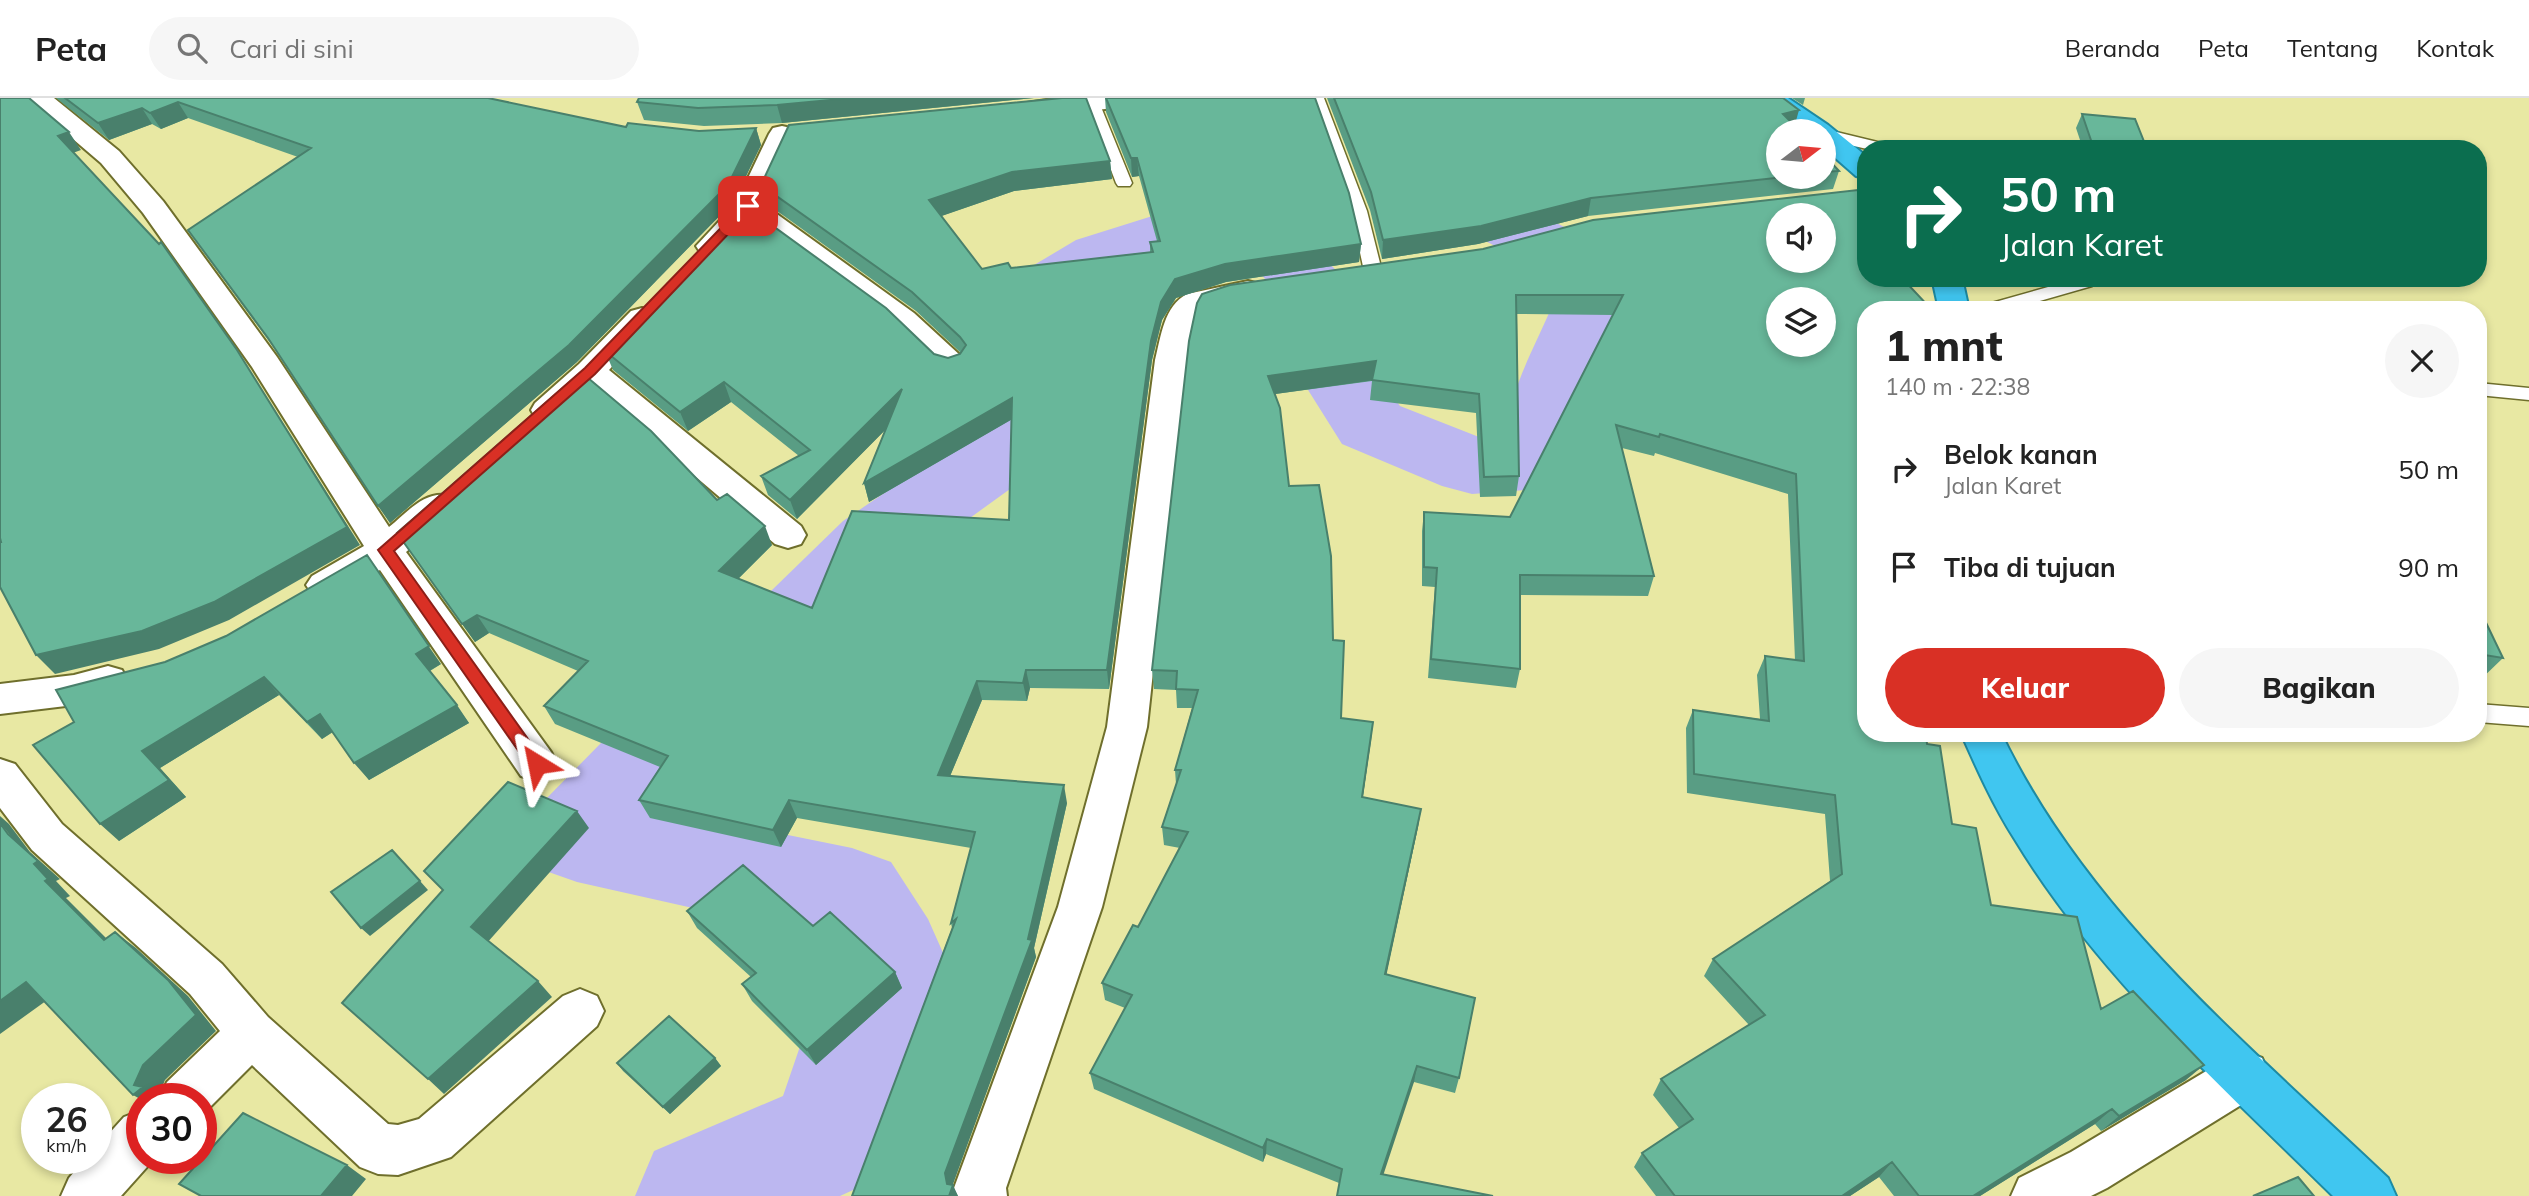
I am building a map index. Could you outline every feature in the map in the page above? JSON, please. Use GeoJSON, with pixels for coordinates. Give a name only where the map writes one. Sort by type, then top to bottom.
{"type":"FeatureCollection","features":[{"type":"Feature","properties":{"kind":"highway"},"geometry":{"type":"LineString","coordinates":[[1771,98],[1802,119]]}},
{"type":"Feature","properties":{"kind":"highway"},"geometry":{"type":"LineString","coordinates":[[1836,145],[1857,162]]}},
{"type":"Feature","properties":{"kind":"highway"},"geometry":{"type":"LineString","coordinates":[[1985,742],[1998,776],[2067,882],[2151,983],[2370,1196]]}},
{"type":"Feature","properties":{"kind":"street"},"geometry":{"type":"LineString","coordinates":[[38,98],[110,157],[153,207],[267,364],[385,550],[537,764]]}},
{"type":"Feature","properties":{"kind":"street"},"geometry":{"type":"LineString","coordinates":[[1011,111],[1135,98]]}},
{"type":"Feature","properties":{"kind":"street"},"geometry":{"type":"LineString","coordinates":[[687,270],[748,206],[782,134]]}},
{"type":"Feature","properties":{"kind":"street"},"geometry":{"type":"LineString","coordinates":[[748,206],[903,318],[951,364]]}},
{"type":"Feature","properties":{"kind":"street"},"geometry":{"type":"LineString","coordinates":[[981,1196],[981,1188],[1080,907],[1127,727],[1171,360],[1180,321],[1189,305],[1198,300],[1273,286]]}},
{"type":"Feature","properties":{"kind":"street"},"geometry":{"type":"LineString","coordinates":[[523,432],[590,371],[660,298]]}},
{"type":"Feature","properties":{"kind":"street"},"geometry":{"type":"LineString","coordinates":[[590,371],[788,535]]}},
{"type":"Feature","properties":{"kind":"street"},"geometry":{"type":"LineString","coordinates":[[293,603],[385,550],[467,481]]}},
{"type":"Feature","properties":{"kind":"street"},"geometry":{"type":"LineString","coordinates":[[0,699],[74,690],[141,673]]}},
{"type":"Feature","properties":{"kind":"street"},"geometry":{"type":"LineString","coordinates":[[0,776],[47,837],[206,979],[251,1033],[378,1149],[398,1150],[433,1139],[580,1011]]}},
{"type":"Feature","properties":{"kind":"street"},"geometry":{"type":"LineString","coordinates":[[200,1083],[251,1033]]}},
{"type":"Feature","properties":{"kind":"street"},"geometry":{"type":"LineString","coordinates":[[2037,1196],[2089,1170],[2245,1075]]}},
{"type":"Feature","properties":{"kind":"street"},"geometry":{"type":"LineString","coordinates":[[87,1196],[126,1153]]}},
{"type":"Feature","properties":{"kind":"lane"},"geometry":{"type":"LineString","coordinates":[[1317,98],[1359,211],[1374,271]]}},
{"type":"Feature","properties":{"kind":"lane"},"geometry":{"type":"LineString","coordinates":[[1092,102],[1124,183]]}},
{"type":"Feature","properties":{"kind":"lane"},"geometry":{"type":"LineString","coordinates":[[1836,136],[1857,141]]}},
{"type":"Feature","properties":{"kind":"lane"},"geometry":{"type":"LineString","coordinates":[[2019,301],[2068,287]]}},
{"type":"Feature","properties":{"kind":"lane"},"geometry":{"type":"LineString","coordinates":[[2487,390],[2529,394]]}},
{"type":"Feature","properties":{"kind":"lane"},"geometry":{"type":"LineString","coordinates":[[2487,714],[2529,717]]}},
{"type":"Feature","properties":{"kind":"building"},"geometry":{"type":"Polygon","coordinates":[[[0,98],[29,98],[69,132],[58,136],[159,244],[161,242],[237,350],[347,527],[214,602],[142,631],[36,655],[0,587],[0,98]]]}},
{"type":"Feature","properties":{"kind":"building"},"geometry":{"type":"Polygon","coordinates":[[[65,98],[488,98],[626,127],[628,123],[699,131],[756,128],[728,185],[569,345],[378,506],[268,338],[188,230],[311,148],[178,102],[150,113],[142,108],[98,123],[65,98]]]}},
{"type":"Feature","properties":{"kind":"building"},"geometry":{"type":"Polygon","coordinates":[[[639,98],[852,98],[777,105],[698,108],[637,102],[639,98]]]}},
{"type":"Feature","properties":{"kind":"building"},"geometry":{"type":"Polygon","coordinates":[[[1062,98],[1086,98],[1110,161],[1012,172],[929,200],[982,269],[1008,263],[1011,268],[1153,252],[1150,242],[1160,241],[1137,158],[1131,158],[1106,98],[1315,98],[1349,193],[1361,244],[1225,264],[1175,279],[1161,302],[1151,341],[1107,670],[1026,670],[1023,683],[977,681],[938,775],[1064,785],[1028,939],[1032,940],[945,1173],[947,1184],[953,1185],[949,1196],[852,1196],[956,919],[951,923],[975,832],[789,800],[773,830],[639,800],[668,756],[544,706],[588,661],[477,615],[462,624],[397,533],[581,372],[651,431],[717,500],[727,494],[765,526],[719,571],[812,608],[852,511],[1009,520],[1012,398],[864,483],[902,389],[790,500],[761,476],[810,450],[724,382],[680,412],[605,351],[744,205],[886,308],[934,354],[948,358],[960,354],[966,345],[960,337],[912,292],[761,185],[789,125],[1062,98]]]}},
{"type":"Feature","properties":{"kind":"building"},"geometry":{"type":"Polygon","coordinates":[[[1334,98],[1783,98],[1799,110],[1783,114],[1788,119],[1766,119],[1766,179],[1591,198],[1481,226],[1383,240],[1371,192],[1334,98]]]}},
{"type":"Feature","properties":{"kind":"building"},"geometry":{"type":"Polygon","coordinates":[[[2082,114],[2135,119],[2143,140],[2091,140],[2082,114]]]}},
{"type":"Feature","properties":{"kind":"building"},"geometry":{"type":"Polygon","coordinates":[[[1857,190],[1857,287],[1910,287],[1924,301],[1857,301],[1857,742],[1927,742],[1940,746],[1952,824],[1976,828],[1991,905],[2077,917],[2101,1009],[2133,991],[2204,1065],[2119,1116],[2112,1109],[1973,1196],[1919,1196],[1892,1162],[1842,1196],[1675,1196],[1642,1153],[1693,1119],[1661,1079],[1765,1015],[1713,959],[1842,874],[1835,795],[1694,774],[1693,710],[1769,721],[1765,656],[1804,661],[1796,474],[1660,434],[1659,437],[1616,425],[1654,576],[1520,575],[1520,669],[1431,659],[1437,568],[1424,567],[1424,512],[1510,517],[1623,295],[1516,295],[1519,476],[1484,477],[1479,394],[1372,380],[1376,361],[1268,376],[1280,408],[1289,486],[1319,485],[1331,556],[1333,640],[1344,641],[1341,718],[1373,722],[1362,797],[1421,809],[1385,974],[1475,998],[1459,1078],[1417,1066],[1381,1174],[1493,1196],[1337,1196],[1342,1169],[1267,1139],[1263,1148],[1090,1073],[1132,995],[1102,983],[1133,925],[1138,927],[1188,832],[1162,827],[1181,770],[1175,770],[1198,690],[1176,689],[1177,671],[1152,670],[1189,341],[1197,303],[1202,294],[1230,285],[1483,249],[1593,220],[1857,190]]]}},
{"type":"Feature","properties":{"kind":"building"},"geometry":{"type":"Polygon","coordinates":[[[367,555],[429,646],[416,654],[457,705],[354,763],[320,714],[307,722],[264,677],[142,751],[169,780],[100,824],[33,745],[74,722],[56,690],[165,662],[226,636],[367,555]]]}},
{"type":"Feature","properties":{"kind":"building"},"geometry":{"type":"Polygon","coordinates":[[[2487,625],[2503,658],[2487,655],[2487,625]]]}},
{"type":"Feature","properties":{"kind":"building"},"geometry":{"type":"Polygon","coordinates":[[[508,782],[577,811],[471,927],[538,981],[428,1079],[342,1003],[443,890],[424,871],[508,782]]]}},
{"type":"Feature","properties":{"kind":"building"},"geometry":{"type":"Polygon","coordinates":[[[0,823],[8,834],[38,861],[34,864],[48,879],[45,881],[104,940],[115,932],[168,980],[196,1015],[143,1065],[135,1083],[126,1083],[126,1088],[26,982],[0,1001],[0,823]]]}},
{"type":"Feature","properties":{"kind":"building"},"geometry":{"type":"Polygon","coordinates":[[[392,850],[420,881],[361,928],[331,892],[392,850]]]}},
{"type":"Feature","properties":{"kind":"building"},"geometry":{"type":"Polygon","coordinates":[[[743,865],[813,926],[830,912],[895,972],[807,1050],[742,984],[756,973],[687,911],[743,865]]]}},
{"type":"Feature","properties":{"kind":"building"},"geometry":{"type":"Polygon","coordinates":[[[669,1016],[715,1058],[663,1107],[617,1063],[669,1016]]]}},
{"type":"Feature","properties":{"kind":"building"},"geometry":{"type":"Polygon","coordinates":[[[243,1113],[347,1165],[321,1196],[201,1196],[179,1184],[188,1174],[217,1174],[217,1142],[243,1113]]]}},
{"type":"Feature","properties":{"kind":"building"},"geometry":{"type":"Polygon","coordinates":[[[2298,1177],[2314,1196],[2253,1196],[2298,1177]]]}},
{"type":"Feature","properties":{"kind":"waterway"},"geometry":{"type":"LineString","coordinates":[[699,1196],[831,1137],[888,955],[852,896],[577,837],[638,771],[728,693],[874,543],[991,461],[1029,429],[1044,343],[1040,293],[1101,255],[1162,234],[1227,230],[1284,257],[1328,305],[1337,374],[1371,425],[1472,466],[1552,460],[1548,424],[1559,385],[1586,313],[1564,254],[1457,200],[1445,157],[1490,112],[1498,98]]}},
{"type":"Feature","properties":{"kind":"route"},"geometry":{"type":"LineString","coordinates":[[537,764],[385,550],[590,371],[748,206]]}}]}
